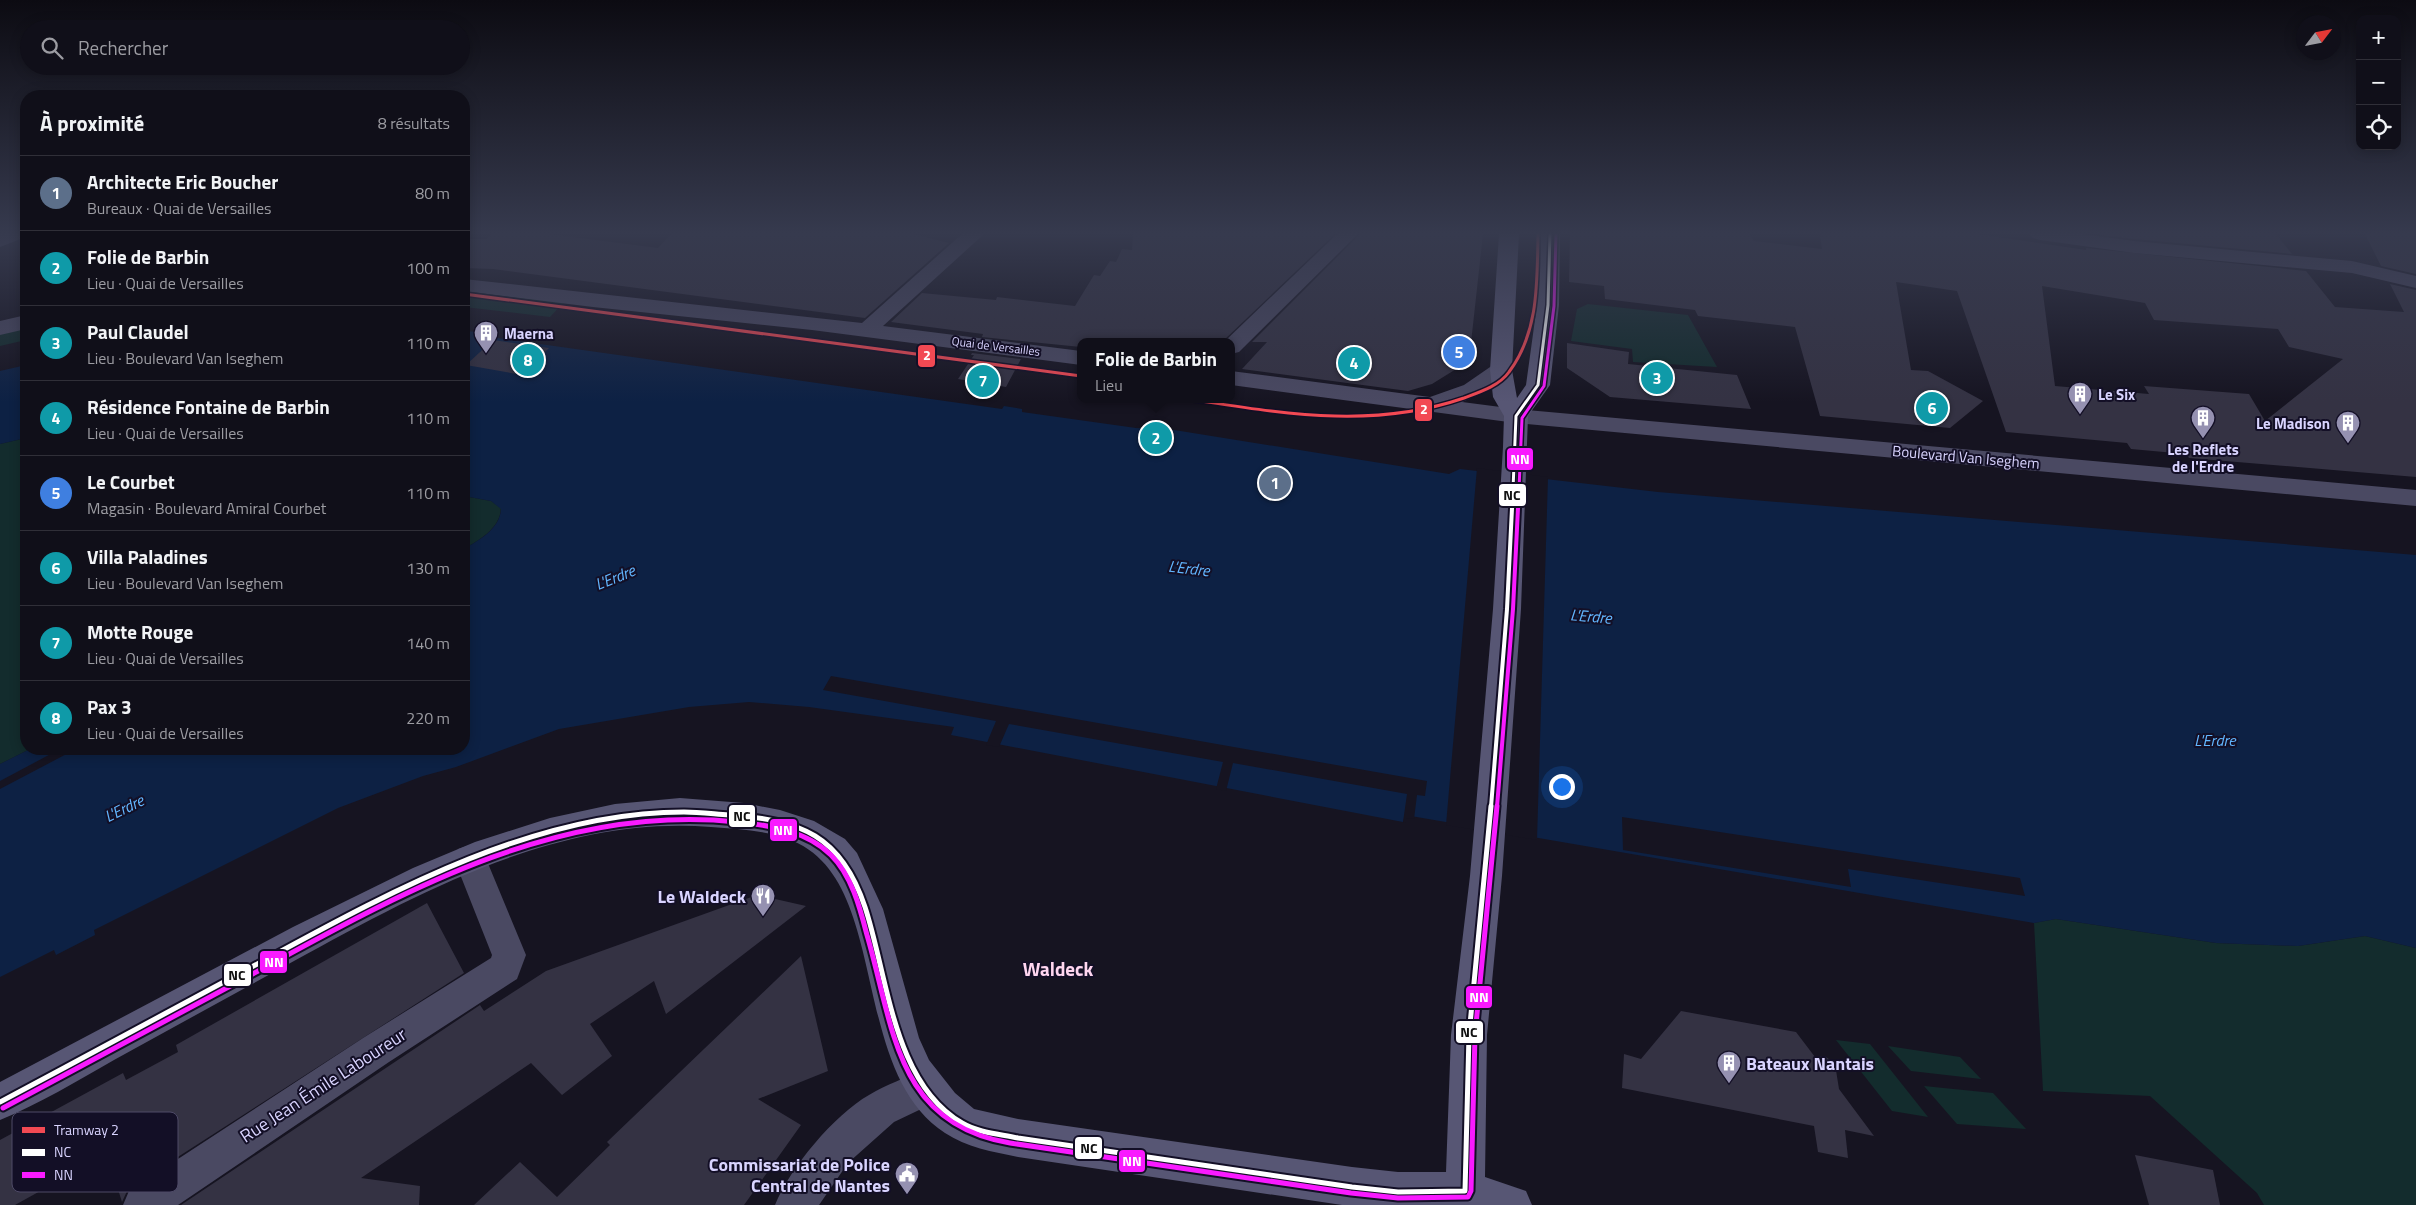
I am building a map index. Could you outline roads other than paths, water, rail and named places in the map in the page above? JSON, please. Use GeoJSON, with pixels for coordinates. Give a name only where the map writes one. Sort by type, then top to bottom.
{"type":"FeatureCollection","features":[{"type":"Feature","properties":{"kind":"street","name":"Quai de Versailles"},"geometry":{"type":"LineString","coordinates":[[506,290],[868,330],[1077,357]]}},
{"type":"Feature","properties":{"kind":"street"},"geometry":{"type":"LineString","coordinates":[[868,330],[876,320],[910,290]]}},
{"type":"Feature","properties":{"kind":"street"},"geometry":{"type":"LineString","coordinates":[[1235,343],[1290,290]]}},
{"type":"Feature","properties":{"kind":"street"},"geometry":{"type":"LineString","coordinates":[[1465,1191],[1468,1035],[1486,876],[1507,609],[1515,447],[1516,416],[1505,396],[1501,370],[1506,290]]}},
{"type":"Feature","properties":{"kind":"street"},"geometry":{"type":"LineString","coordinates":[[1516,416],[1538,386],[1548,290]]}},
{"type":"Feature","properties":{"kind":"street"},"geometry":{"type":"LineString","coordinates":[[0,328],[20,323]]}},
{"type":"Feature","properties":{"kind":"street"},"geometry":{"type":"LineString","coordinates":[[1431,405],[1472,390],[1501,370]]}},
{"type":"Feature","properties":{"kind":"street"},"geometry":{"type":"LineString","coordinates":[[1235,379],[1516,416]]}},
{"type":"Feature","properties":{"kind":"street","name":"Boulevard Van Iseghem"},"geometry":{"type":"LineString","coordinates":[[1516,416],[2416,498]]}},
{"type":"Feature","properties":{"kind":"street"},"geometry":{"type":"LineString","coordinates":[[0,1102],[417,880],[470,859],[561,829],[611,818],[663,813],[728,814],[770,820],[808,832],[836,851],[855,877],[895,1008],[902,1043],[925,1088],[962,1123],[986,1130],[1352,1187],[1398,1192],[1465,1191],[1512,1205]]}},
{"type":"Feature","properties":{"kind":"street","name":"Rue Jean Émile Laboureur"},"geometry":{"type":"LineString","coordinates":[[178,1182],[368,1055],[505,968],[509,955],[470,859]]}},
{"type":"Feature","properties":{"kind":"street"},"geometry":{"type":"LineString","coordinates":[[795,1205],[834,1149],[881,1109],[925,1088]]}},
{"type":"Feature","properties":{"kind":"street","name":"Rue Jean Émile Laboureur"},"geometry":{"type":"LineString","coordinates":[[143,1205],[162,1192]]}},
{"type":"Feature","properties":{"kind":"water","name":"L'Erdre"},"geometry":{"type":"Polygon","coordinates":[[[470,331],[486,333],[484,336],[1002,409],[1004,406],[1022,409],[1022,412],[1136,428],[1168,429],[1449,474],[1460,469],[1658,492],[2416,555],[2416,948],[2365,936],[2298,946],[2216,943],[2056,919],[2034,923],[1405,815],[1403,822],[951,735],[954,727],[809,707],[749,702],[689,707],[559,729],[456,767],[423,776],[338,808],[94,930],[95,935],[56,955],[54,950],[0,977],[0,789],[65,755],[470,755],[470,545],[488,533],[500,516],[501,509],[491,501],[470,497],[470,331]]]}},
{"type":"Feature","properties":{"kind":"water"},"geometry":{"type":"Polygon","coordinates":[[[20,366],[20,439],[0,444],[0,371],[20,366]]]}},
{"type":"Feature","properties":{"kind":"water"},"geometry":{"type":"Polygon","coordinates":[[[20,754],[49,755],[0,781],[0,764],[20,754]]]}},
{"type":"Feature","properties":{"kind":"tram line","name":"2"},"geometry":{"type":"LineString","coordinates":[[1215,403],[1294,414],[1366,417],[1402,414],[1437,407],[1487,389],[1509,372],[1519,357],[1532,323],[1537,290]]}},
{"type":"Feature","properties":{"kind":"tram line","name":"2"},"geometry":{"type":"LineString","coordinates":[[470,295],[1077,375]]}},
{"type":"Feature","properties":{"kind":"place","name":"Le Courbet"},"geometry":{"type":"Point","coordinates":[1459,352]}},
{"type":"Feature","properties":{"kind":"place","name":"Maerna"},"geometry":{"type":"Point","coordinates":[486,354]}},
{"type":"Feature","properties":{"kind":"place","name":"Pax 3"},"geometry":{"type":"Point","coordinates":[528,360]}},
{"type":"Feature","properties":{"kind":"place","name":"Résidence Fontaine de Barbin"},"geometry":{"type":"Point","coordinates":[1354,363]}},
{"type":"Feature","properties":{"kind":"place","name":"Paul Claudel"},"geometry":{"type":"Point","coordinates":[1657,378]}},
{"type":"Feature","properties":{"kind":"place","name":"Motte Rouge"},"geometry":{"type":"Point","coordinates":[983,381]}},
{"type":"Feature","properties":{"kind":"place","name":"Villa Paladines"},"geometry":{"type":"Point","coordinates":[1932,408]}},
{"type":"Feature","properties":{"kind":"place","name":"Le Six"},"geometry":{"type":"Point","coordinates":[2080,415]}},
{"type":"Feature","properties":{"kind":"place","name":"Folie de Barbin"},"geometry":{"type":"Point","coordinates":[1156,438]}},
{"type":"Feature","properties":{"kind":"place","name":"Les Reflets de l'Erdre"},"geometry":{"type":"Point","coordinates":[2203,439]}},
{"type":"Feature","properties":{"kind":"place","name":"Le Madison"},"geometry":{"type":"Point","coordinates":[2348,444]}},
{"type":"Feature","properties":{"kind":"place","name":"Architecte Eric Boucher"},"geometry":{"type":"Point","coordinates":[1275,483]}},
{"type":"Feature","properties":{"kind":"place","name":"Le Waldeck"},"geometry":{"type":"Point","coordinates":[763,917]}},
{"type":"Feature","properties":{"kind":"place","name":"Bateaux Nantais"},"geometry":{"type":"Point","coordinates":[1729,1084]}},
{"type":"Feature","properties":{"kind":"place","name":"Commissariat de Police Central de Nantes"},"geometry":{"type":"Point","coordinates":[907,1195]}},
{"type":"Feature","properties":{"kind":"district","name":"Waldeck"},"geometry":{"type":"Point","coordinates":[1058,968]}}]}
